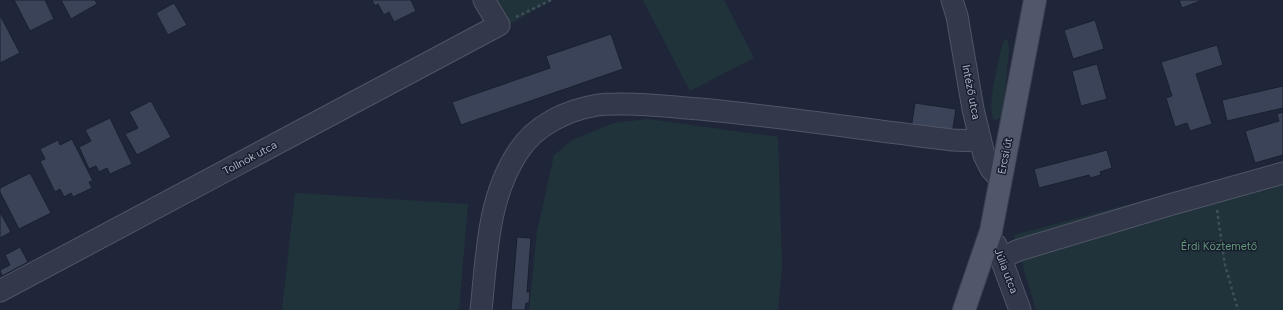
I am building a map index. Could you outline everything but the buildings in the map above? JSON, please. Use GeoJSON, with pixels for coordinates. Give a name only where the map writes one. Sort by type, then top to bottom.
{"type":"FeatureCollection","features":[{"type":"Feature","properties":{"kind":"main road","name":"Ercsi út"},"geometry":{"type":"LineString","coordinates":[[964,310],[991,231],[1035,0]]}},
{"type":"Feature","properties":{"kind":"street"},"geometry":{"type":"LineString","coordinates":[[484,0],[499,25]]}},
{"type":"Feature","properties":{"kind":"street","name":"Intéző utca"},"geometry":{"type":"LineString","coordinates":[[952,0],[980,141],[984,155],[991,168],[1000,179]]}},
{"type":"Feature","properties":{"kind":"street","name":"Tollnok utca"},"geometry":{"type":"LineString","coordinates":[[0,291],[499,25]]}},
{"type":"Feature","properties":{"kind":"street"},"geometry":{"type":"LineString","coordinates":[[481,310],[494,208],[503,180],[518,151],[534,133],[554,119],[575,110],[599,104],[637,103],[726,112],[952,140],[980,141]]}},
{"type":"Feature","properties":{"kind":"street"},"geometry":{"type":"LineString","coordinates":[[1001,258],[1019,250],[1283,173]]}},
{"type":"Feature","properties":{"kind":"street","name":"Júlia utca"},"geometry":{"type":"LineString","coordinates":[[991,231],[1020,310]]}},
{"type":"Feature","properties":{"kind":"path"},"geometry":{"type":"LineString","coordinates":[[499,25],[550,0]]}},
{"type":"Feature","properties":{"kind":"path"},"geometry":{"type":"LineString","coordinates":[[1215,192],[1225,265],[1238,310]]}},
{"type":"Feature","properties":{"kind":"green space"},"geometry":{"type":"Polygon","coordinates":[[[488,0],[552,0],[503,28],[488,0]]]}},
{"type":"Feature","properties":{"kind":"green space"},"geometry":{"type":"Polygon","coordinates":[[[643,0],[724,0],[754,58],[690,91],[643,0]]]}},
{"type":"Feature","properties":{"kind":"green space"},"geometry":{"type":"Polygon","coordinates":[[[1005,39],[1008,41],[1009,49],[1003,115],[994,120],[991,105],[992,94],[1002,45],[1005,39]]]}},
{"type":"Feature","properties":{"kind":"green space"},"geometry":{"type":"Polygon","coordinates":[[[648,119],[778,137],[782,266],[778,310],[529,310],[537,232],[554,155],[572,140],[614,123],[648,119]]]}},
{"type":"Feature","properties":{"kind":"green space","name":"Érdi Köztemető"},"geometry":{"type":"Polygon","coordinates":[[[1283,163],[1283,310],[1036,310],[1014,235],[1283,163]]]}},
{"type":"Feature","properties":{"kind":"green space"},"geometry":{"type":"Polygon","coordinates":[[[295,193],[468,204],[459,310],[282,310],[295,193]]]}}]}
